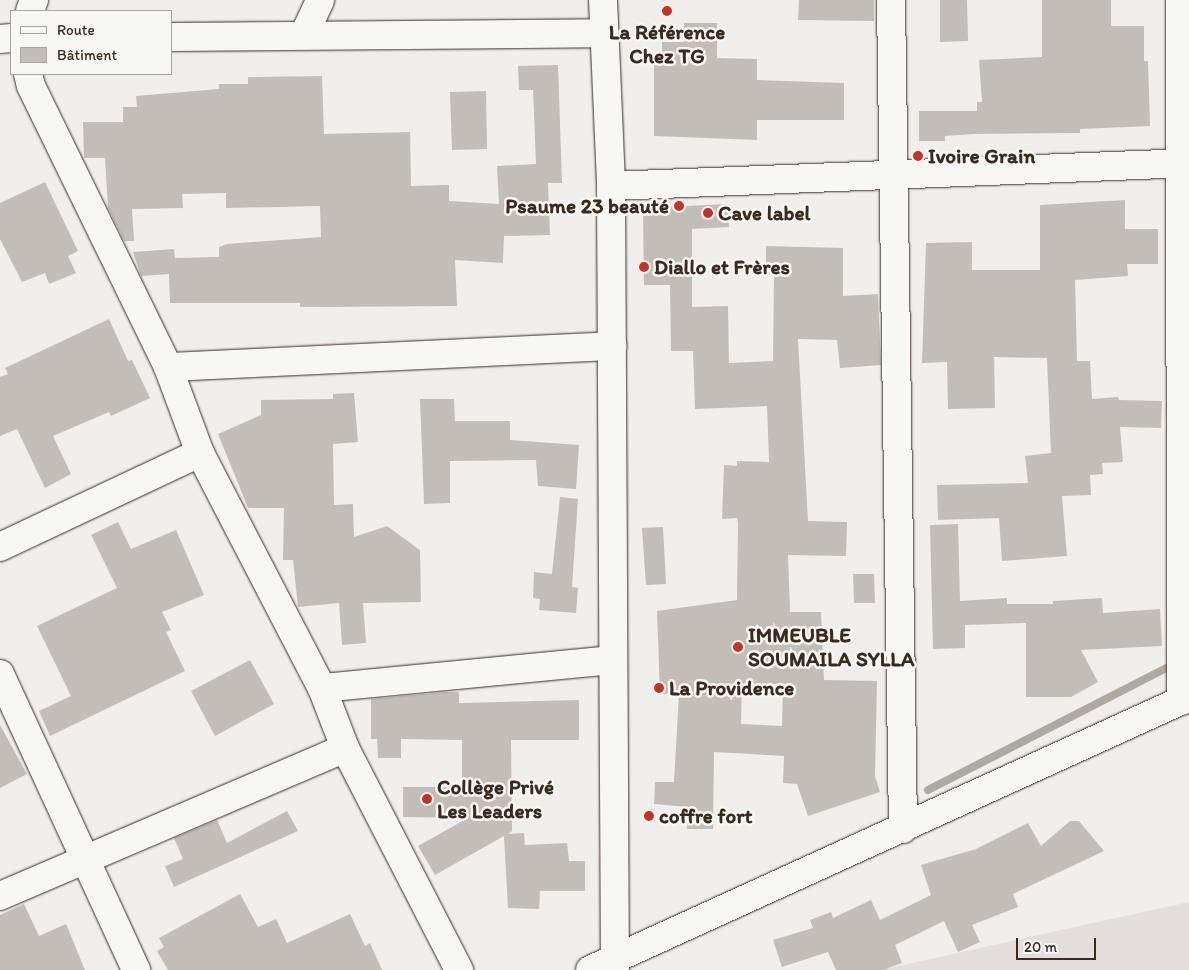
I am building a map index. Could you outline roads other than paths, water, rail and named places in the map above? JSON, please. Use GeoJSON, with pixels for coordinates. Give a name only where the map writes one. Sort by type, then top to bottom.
{"type":"FeatureCollection","features":[{"type":"Feature","properties":{"kind":"street"},"geometry":{"type":"LineString","coordinates":[[304,35],[320,0]]}},
{"type":"Feature","properties":{"kind":"street"},"geometry":{"type":"LineString","coordinates":[[603,0],[602,33],[611,186],[613,346],[612,660],[615,965]]}},
{"type":"Feature","properties":{"kind":"street"},"geometry":{"type":"LineString","coordinates":[[891,0],[903,829]]}},
{"type":"Feature","properties":{"kind":"street"},"geometry":{"type":"LineString","coordinates":[[590,970],[615,965],[1185,699],[1184,163],[1180,0]]}},
{"type":"Feature","properties":{"kind":"street"},"geometry":{"type":"LineString","coordinates":[[172,37],[602,33]]}},
{"type":"Feature","properties":{"kind":"street"},"geometry":{"type":"LineString","coordinates":[[28,75],[31,86],[168,367],[200,453],[322,688],[345,748],[459,970]]}},
{"type":"Feature","properties":{"kind":"street"},"geometry":{"type":"LineString","coordinates":[[611,186],[1184,163]]}},
{"type":"Feature","properties":{"kind":"street"},"geometry":{"type":"LineString","coordinates":[[168,367],[613,346]]}},
{"type":"Feature","properties":{"kind":"street"},"geometry":{"type":"LineString","coordinates":[[0,547],[200,453]]}},
{"type":"Feature","properties":{"kind":"street"},"geometry":{"type":"LineString","coordinates":[[322,688],[612,660]]}},
{"type":"Feature","properties":{"kind":"street"},"geometry":{"type":"LineString","coordinates":[[0,674],[83,861],[136,970]]}},
{"type":"Feature","properties":{"kind":"street"},"geometry":{"type":"LineString","coordinates":[[0,896],[345,748]]}},
{"type":"Feature","properties":{"kind":"waterway"},"geometry":{"type":"LineString","coordinates":[[928,790],[1168,667]]}},
{"type":"Feature","properties":{"kind":"place","name":"La Référence Chez TG"},"geometry":{"type":"Point","coordinates":[667,11]}},
{"type":"Feature","properties":{"kind":"place","name":"Ivoire Grain"},"geometry":{"type":"Point","coordinates":[918,156]}},
{"type":"Feature","properties":{"kind":"place","name":"Psaume 23 beauté"},"geometry":{"type":"Point","coordinates":[679,206]}},
{"type":"Feature","properties":{"kind":"place","name":"Cave label"},"geometry":{"type":"Point","coordinates":[708,213]}},
{"type":"Feature","properties":{"kind":"place","name":"Diallo et Frères"},"geometry":{"type":"Point","coordinates":[644,267]}},
{"type":"Feature","properties":{"kind":"place","name":"IMMEUBLE SOUMAILA SYLLA"},"geometry":{"type":"Point","coordinates":[738,647]}},
{"type":"Feature","properties":{"kind":"place","name":"La Providence"},"geometry":{"type":"Point","coordinates":[659,688]}},
{"type":"Feature","properties":{"kind":"place","name":"Collège Privé Les Leaders"},"geometry":{"type":"Point","coordinates":[427,799]}},
{"type":"Feature","properties":{"kind":"place","name":"coffre fort"},"geometry":{"type":"Point","coordinates":[649,816]}}]}
